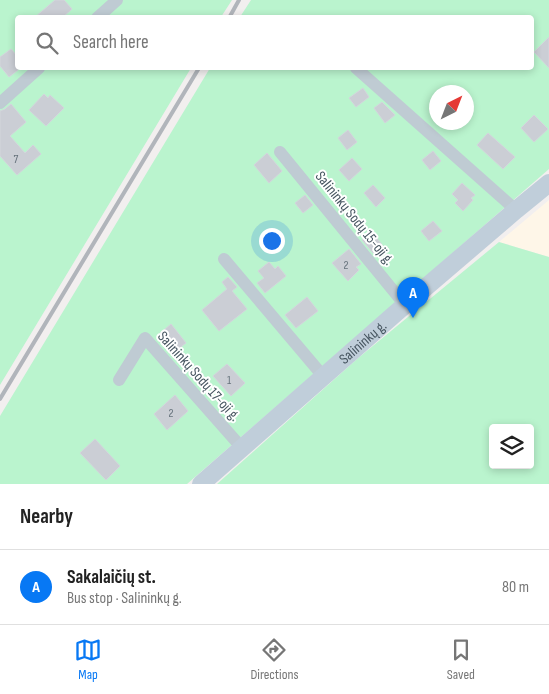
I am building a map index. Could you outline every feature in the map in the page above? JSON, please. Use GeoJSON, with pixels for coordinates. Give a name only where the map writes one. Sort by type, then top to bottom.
{"type":"FeatureCollection","features":[{"type":"Feature","properties":{"kind":"main road","name":"Salininkų g."},"geometry":{"type":"LineString","coordinates":[[201,484],[323,376],[549,183]]}},
{"type":"Feature","properties":{"kind":"street"},"geometry":{"type":"LineString","coordinates":[[100,15],[117,0]]}},
{"type":"Feature","properties":{"kind":"street"},"geometry":{"type":"LineString","coordinates":[[0,102],[37,70]]}},
{"type":"Feature","properties":{"kind":"street"},"geometry":{"type":"LineString","coordinates":[[358,70],[516,210]]}},
{"type":"Feature","properties":{"kind":"street","name":"Salininkų Sodų 15-oji g."},"geometry":{"type":"LineString","coordinates":[[280,152],[405,306]]}},
{"type":"Feature","properties":{"kind":"street"},"geometry":{"type":"LineString","coordinates":[[224,259],[323,376]]}},
{"type":"Feature","properties":{"kind":"street","name":"Salininkų Sodų 17-oji g."},"geometry":{"type":"LineString","coordinates":[[119,380],[145,338],[242,448]]}},
{"type":"Feature","properties":{"kind":"shaded area"},"geometry":{"type":"Polygon","coordinates":[[[549,200],[549,257],[499,242],[549,200]]]}},
{"type":"Feature","properties":{"kind":"green space"},"geometry":{"type":"Polygon","coordinates":[[[0,0],[232,0],[222,15],[15,15],[15,70],[190,70],[0,385],[0,0]]]}},
{"type":"Feature","properties":{"kind":"green space"},"geometry":{"type":"Polygon","coordinates":[[[251,0],[549,0],[549,169],[187,484],[0,484],[0,416],[209,70],[534,70],[534,15],[241,15],[251,0]]]}},
{"type":"Feature","properties":{"kind":"green space"},"geometry":{"type":"Polygon","coordinates":[[[499,242],[549,257],[549,484],[217,484],[357,359],[499,242]]]}},
{"type":"Feature","properties":{"kind":"building"},"geometry":{"type":"Polygon","coordinates":[[[55,0],[64,0],[72,9],[65,15],[38,15],[55,0]]]}},
{"type":"Feature","properties":{"kind":"building"},"geometry":{"type":"Polygon","coordinates":[[[549,37],[549,68],[534,52],[549,37]]]}},
{"type":"Feature","properties":{"kind":"building"},"geometry":{"type":"Polygon","coordinates":[[[11,49],[15,54],[15,70],[18,70],[9,77],[0,66],[0,57],[11,49]]]}},
{"type":"Feature","properties":{"kind":"building"},"geometry":{"type":"Polygon","coordinates":[[[363,88],[369,97],[356,107],[349,98],[363,88]]]}},
{"type":"Feature","properties":{"kind":"building"},"geometry":{"type":"Polygon","coordinates":[[[44,94],[48,98],[50,95],[64,108],[46,126],[29,110],[44,94]]]}},
{"type":"Feature","properties":{"kind":"building"},"geometry":{"type":"Polygon","coordinates":[[[382,102],[395,115],[385,123],[374,108],[382,102]]]}},
{"type":"Feature","properties":{"kind":"building"},"geometry":{"type":"Polygon","coordinates":[[[11,104],[26,122],[10,136],[25,153],[33,145],[41,154],[17,175],[0,156],[0,111],[11,104]]]}},
{"type":"Feature","properties":{"kind":"building"},"geometry":{"type":"Polygon","coordinates":[[[534,115],[548,129],[534,142],[521,128],[534,115]]]}},
{"type":"Feature","properties":{"kind":"building"},"geometry":{"type":"Polygon","coordinates":[[[348,130],[357,142],[347,150],[338,138],[348,130]]]}},
{"type":"Feature","properties":{"kind":"building"},"geometry":{"type":"Polygon","coordinates":[[[488,133],[515,157],[503,169],[477,145],[488,133]]]}},
{"type":"Feature","properties":{"kind":"building"},"geometry":{"type":"Polygon","coordinates":[[[433,151],[441,161],[430,170],[422,160],[433,151]]]}},
{"type":"Feature","properties":{"kind":"building"},"geometry":{"type":"Polygon","coordinates":[[[267,153],[282,171],[269,183],[254,165],[267,153]]]}},
{"type":"Feature","properties":{"kind":"building"},"geometry":{"type":"Polygon","coordinates":[[[352,158],[362,169],[349,181],[339,170],[352,158]]]}},
{"type":"Feature","properties":{"kind":"building"},"geometry":{"type":"Polygon","coordinates":[[[462,183],[475,195],[463,211],[455,203],[458,200],[452,194],[462,183]]]}},
{"type":"Feature","properties":{"kind":"building"},"geometry":{"type":"Polygon","coordinates":[[[373,185],[385,198],[376,207],[364,193],[373,185]]]}},
{"type":"Feature","properties":{"kind":"building"},"geometry":{"type":"Polygon","coordinates":[[[305,195],[313,205],[303,213],[295,203],[305,195]]]}},
{"type":"Feature","properties":{"kind":"building"},"geometry":{"type":"Polygon","coordinates":[[[433,221],[442,231],[429,241],[421,231],[433,221]]]}},
{"type":"Feature","properties":{"kind":"building"},"geometry":{"type":"Polygon","coordinates":[[[372,232],[383,246],[373,253],[362,240],[372,232]]]}},
{"type":"Feature","properties":{"kind":"building"},"geometry":{"type":"Polygon","coordinates":[[[349,249],[361,264],[356,267],[359,270],[348,281],[332,263],[349,249]]]}},
{"type":"Feature","properties":{"kind":"building"},"geometry":{"type":"Polygon","coordinates":[[[269,262],[275,269],[278,266],[286,276],[265,293],[257,283],[264,278],[258,271],[269,262]]]}},
{"type":"Feature","properties":{"kind":"building"},"geometry":{"type":"Polygon","coordinates":[[[228,277],[237,287],[232,291],[247,309],[219,331],[202,310],[227,289],[222,282],[228,277]]]}},
{"type":"Feature","properties":{"kind":"building"},"geometry":{"type":"Polygon","coordinates":[[[307,297],[318,311],[296,328],[285,315],[307,297]]]}},
{"type":"Feature","properties":{"kind":"building"},"geometry":{"type":"Polygon","coordinates":[[[171,324],[186,343],[173,353],[158,335],[171,324]]]}},
{"type":"Feature","properties":{"kind":"building"},"geometry":{"type":"Polygon","coordinates":[[[227,364],[245,383],[231,396],[213,376],[227,364]]]}},
{"type":"Feature","properties":{"kind":"building"},"geometry":{"type":"Polygon","coordinates":[[[175,395],[188,411],[167,430],[154,414],[175,395]]]}},
{"type":"Feature","properties":{"kind":"building"},"geometry":{"type":"Polygon","coordinates":[[[95,439],[120,466],[106,480],[80,453],[95,439]]]}},
{"type":"Feature","properties":{"kind":"railway"},"geometry":{"type":"LineString","coordinates":[[231,15],[239,0]]}},
{"type":"Feature","properties":{"kind":"railway"},"geometry":{"type":"LineString","coordinates":[[0,399],[198,70]]}},
{"type":"Feature","properties":{"kind":"place","name":"Sakalaičių st."},"geometry":{"type":"Point","coordinates":[413,318]}}]}
